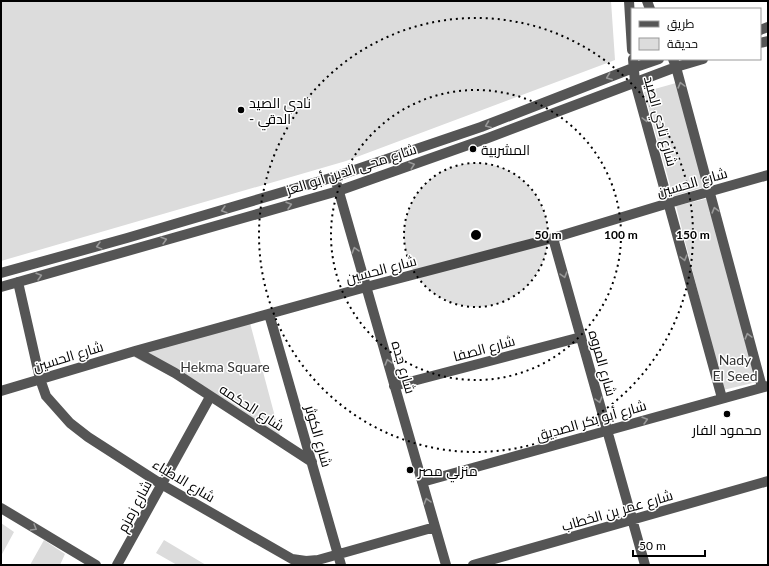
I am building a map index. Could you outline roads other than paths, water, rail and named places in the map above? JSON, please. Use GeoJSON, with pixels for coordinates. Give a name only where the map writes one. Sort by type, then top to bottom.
{"type":"FeatureCollection","features":[{"type":"Feature","properties":{"kind":"street"},"geometry":{"type":"LineString","coordinates":[[629,1],[631,34]]}},
{"type":"Feature","properties":{"kind":"street","name":"شارع محى الدين أبو العز"},"geometry":{"type":"LineString","coordinates":[[1,273],[134,236],[334,177],[481,127],[633,63],[652,60]]}},
{"type":"Feature","properties":{"kind":"street","name":"شارع محى الدين أبو العز"},"geometry":{"type":"LineString","coordinates":[[1,287],[338,191],[488,138],[635,82],[674,63],[696,60]]}},
{"type":"Feature","properties":{"kind":"street","name":"شارع نادي الصيد"},"geometry":{"type":"LineString","coordinates":[[633,63],[635,82],[722,398]]}},
{"type":"Feature","properties":{"kind":"street","name":"شارع نادي الصيد"},"geometry":{"type":"LineString","coordinates":[[674,63],[765,386]]}},
{"type":"Feature","properties":{"kind":"street","name":"شارع الحسين"},"geometry":{"type":"LineString","coordinates":[[1,391],[135,351],[366,287],[553,238],[768,175]]}},
{"type":"Feature","properties":{"kind":"street","name":"شارع جده"},"geometry":{"type":"LineString","coordinates":[[334,177],[446,565]]}},
{"type":"Feature","properties":{"kind":"street","name":"شارع المروه"},"geometry":{"type":"LineString","coordinates":[[553,238],[645,565]]}},
{"type":"Feature","properties":{"kind":"street","name":"شارع الاطباء"},"geometry":{"type":"LineString","coordinates":[[18,282],[40,379],[46,396],[70,423],[88,437],[161,484],[292,559],[299,561],[311,561],[339,554],[435,526]]}},
{"type":"Feature","properties":{"kind":"street","name":"شارع الكوثر"},"geometry":{"type":"LineString","coordinates":[[269,314],[341,565]]}},
{"type":"Feature","properties":{"kind":"street","name":"شارع الصفا"},"geometry":{"type":"LineString","coordinates":[[394,386],[581,337]]}},
{"type":"Feature","properties":{"kind":"street","name":"شارع الحكمه"},"geometry":{"type":"LineString","coordinates":[[135,351],[175,373],[312,462]]}},
{"type":"Feature","properties":{"kind":"street","name":"شارع أبو بكر الصديق"},"geometry":{"type":"LineString","coordinates":[[422,482],[765,386]]}},
{"type":"Feature","properties":{"kind":"street","name":"شارع زمزم"},"geometry":{"type":"LineString","coordinates":[[118,565],[210,397]]}},
{"type":"Feature","properties":{"kind":"street","name":"شارع عمر بن الخطاب"},"geometry":{"type":"LineString","coordinates":[[473,565],[768,482]]}},
{"type":"Feature","properties":{"kind":"street"},"geometry":{"type":"LineString","coordinates":[[1,508],[96,565]]}},
{"type":"Feature","properties":{"kind":"place","name":"نادي الصيد - الدقي"},"geometry":{"type":"Point","coordinates":[241,110]}},
{"type":"Feature","properties":{"kind":"place","name":"المشربية"},"geometry":{"type":"Point","coordinates":[473,149]}},
{"type":"Feature","properties":{"kind":"place","name":"محمود الفار"},"geometry":{"type":"Point","coordinates":[727,414]}},
{"type":"Feature","properties":{"kind":"place","name":"منزلي مصر"},"geometry":{"type":"Point","coordinates":[410,470]}},
{"type":"Feature","properties":{"kind":"park label","name":"Hekma Square"},"geometry":{"type":"Point","coordinates":[225,366]}},
{"type":"Feature","properties":{"kind":"park label","name":"Nady El Seed"},"geometry":{"type":"Point","coordinates":[735,368]}}]}
